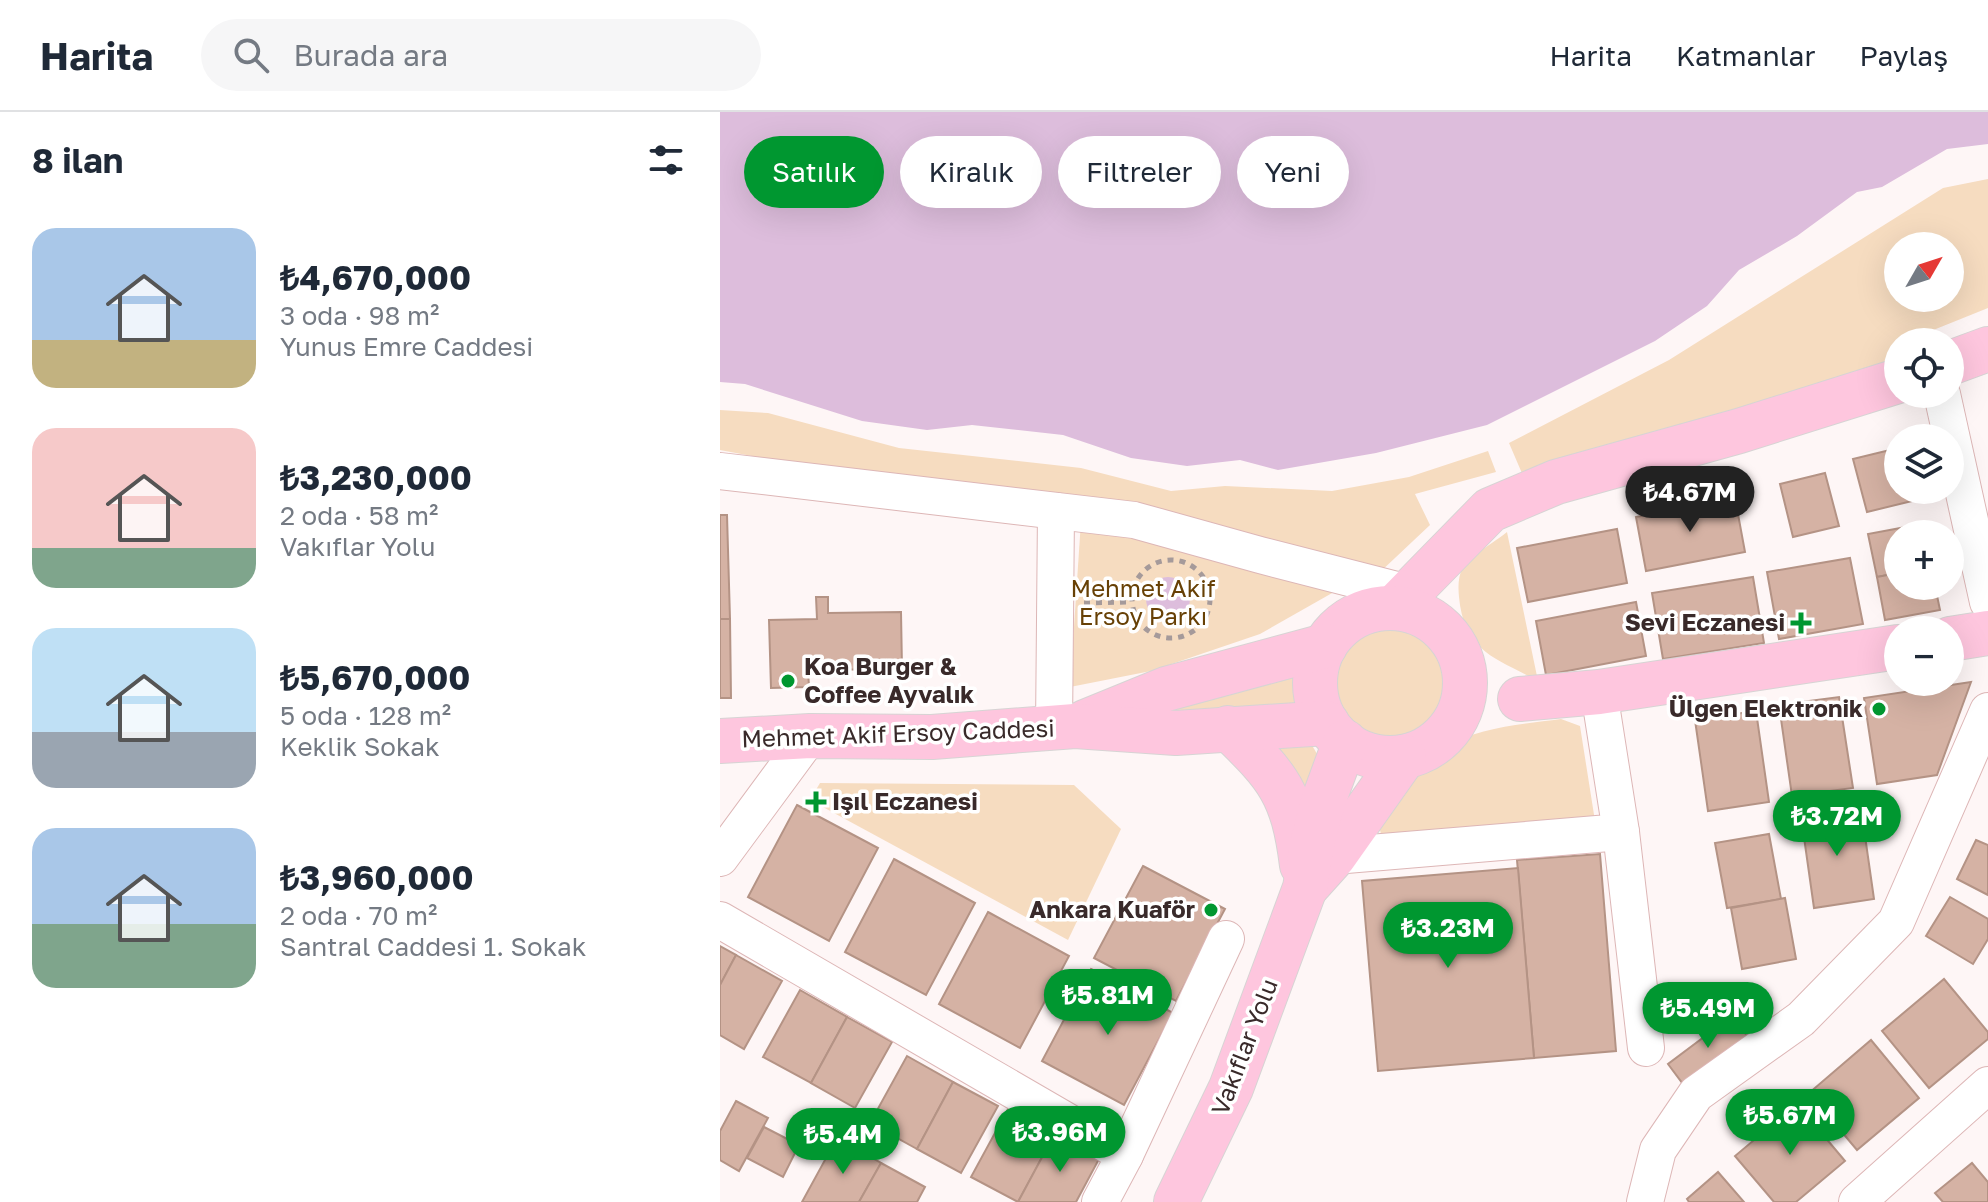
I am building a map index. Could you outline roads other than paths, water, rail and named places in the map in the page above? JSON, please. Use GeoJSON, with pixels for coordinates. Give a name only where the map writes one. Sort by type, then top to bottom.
{"type":"FeatureCollection","features":[{"type":"Feature","properties":{"kind":"main road"},"geometry":{"type":"LineString","coordinates":[[1964,358],[1988,349]]}},
{"type":"Feature","properties":{"kind":"main road"},"geometry":{"type":"LineString","coordinates":[[1418,596],[1452,640],[1464,670],[1463,702],[1455,721],[1433,744],[1404,757],[1383,758],[1363,753],[1336,733],[1319,705],[1315,685],[1317,665],[1325,646],[1337,630],[1354,617],[1418,596],[1490,510],[1556,482],[1739,431],[1884,385]]}},
{"type":"Feature","properties":{"kind":"main road"},"geometry":{"type":"LineString","coordinates":[[1964,637],[1988,633]]}},
{"type":"Feature","properties":{"kind":"main road"},"geometry":{"type":"LineString","coordinates":[[1065,728],[1166,689],[1325,646]]}},
{"type":"Feature","properties":{"kind":"main road"},"geometry":{"type":"LineString","coordinates":[[1455,721],[1520,699],[1599,692],[1884,649]]}},
{"type":"Feature","properties":{"kind":"main road"},"geometry":{"type":"LineString","coordinates":[[1464,670],[1520,699]]}},
{"type":"Feature","properties":{"kind":"main road"},"geometry":{"type":"LineString","coordinates":[[1065,728],[1176,733],[1228,728],[1336,733]]}},
{"type":"Feature","properties":{"kind":"main road","name":"Mehmet Akif Ersoy Caddesi"},"geometry":{"type":"LineString","coordinates":[[720,741],[810,736],[932,737],[1065,728]]}},
{"type":"Feature","properties":{"kind":"main road","name":"Vakıflar Yolu"},"geometry":{"type":"LineString","coordinates":[[1228,728],[1262,761],[1282,787],[1297,827],[1305,888]]}},
{"type":"Feature","properties":{"kind":"main road","name":"Vakıflar Yolu"},"geometry":{"type":"LineString","coordinates":[[1176,1202],[1231,1088],[1305,888],[1336,733]]}},
{"type":"Feature","properties":{"kind":"main road","name":"Vakıflar Yolu"},"geometry":{"type":"LineString","coordinates":[[1305,888],[1334,856],[1404,757]]}},
{"type":"Feature","properties":{"kind":"street"},"geometry":{"type":"LineString","coordinates":[[1945,408],[1988,602]]}},
{"type":"Feature","properties":{"kind":"street"},"geometry":{"type":"LineString","coordinates":[[720,471],[1134,520],[1418,596]]}},
{"type":"Feature","properties":{"kind":"street"},"geometry":{"type":"LineString","coordinates":[[1056,511],[1065,728]]}},
{"type":"Feature","properties":{"kind":"street"},"geometry":{"type":"LineString","coordinates":[[1599,692],[1621,832],[1646,1048]]}},
{"type":"Feature","properties":{"kind":"street"},"geometry":{"type":"LineString","coordinates":[[1645,1202],[1658,1150],[1696,1094],[1801,1019],[1896,922],[1988,711]]}},
{"type":"Feature","properties":{"kind":"street"},"geometry":{"type":"LineString","coordinates":[[720,858],[810,736]]}},
{"type":"Feature","properties":{"kind":"street"},"geometry":{"type":"LineString","coordinates":[[1334,856],[1621,832]]}},
{"type":"Feature","properties":{"kind":"street"},"geometry":{"type":"LineString","coordinates":[[720,920],[1125,1155]]}},
{"type":"Feature","properties":{"kind":"street"},"geometry":{"type":"LineString","coordinates":[[1100,1202],[1226,939]]}},
{"type":"Feature","properties":{"kind":"street"},"geometry":{"type":"LineString","coordinates":[[1857,1202],[1984,1099]]}},
{"type":"Feature","properties":{"kind":"place","name":"Sevi Eczanesi"},"geometry":{"type":"Point","coordinates":[1801,623]}},
{"type":"Feature","properties":{"kind":"place","name":"Koa Burger & Coffee Ayvalık"},"geometry":{"type":"Point","coordinates":[788,681]}},
{"type":"Feature","properties":{"kind":"place","name":"Ülgen Elektronik"},"geometry":{"type":"Point","coordinates":[1879,709]}},
{"type":"Feature","properties":{"kind":"place","name":"Işıl Eczanesi"},"geometry":{"type":"Point","coordinates":[816,802]}},
{"type":"Feature","properties":{"kind":"place","name":"Ankara Kuaför"},"geometry":{"type":"Point","coordinates":[1211,910]}},
{"type":"Feature","properties":{"kind":"park label","name":"Mehmet Akif Ersoy Parkı"},"geometry":{"type":"Point","coordinates":[1143,603]}}]}
